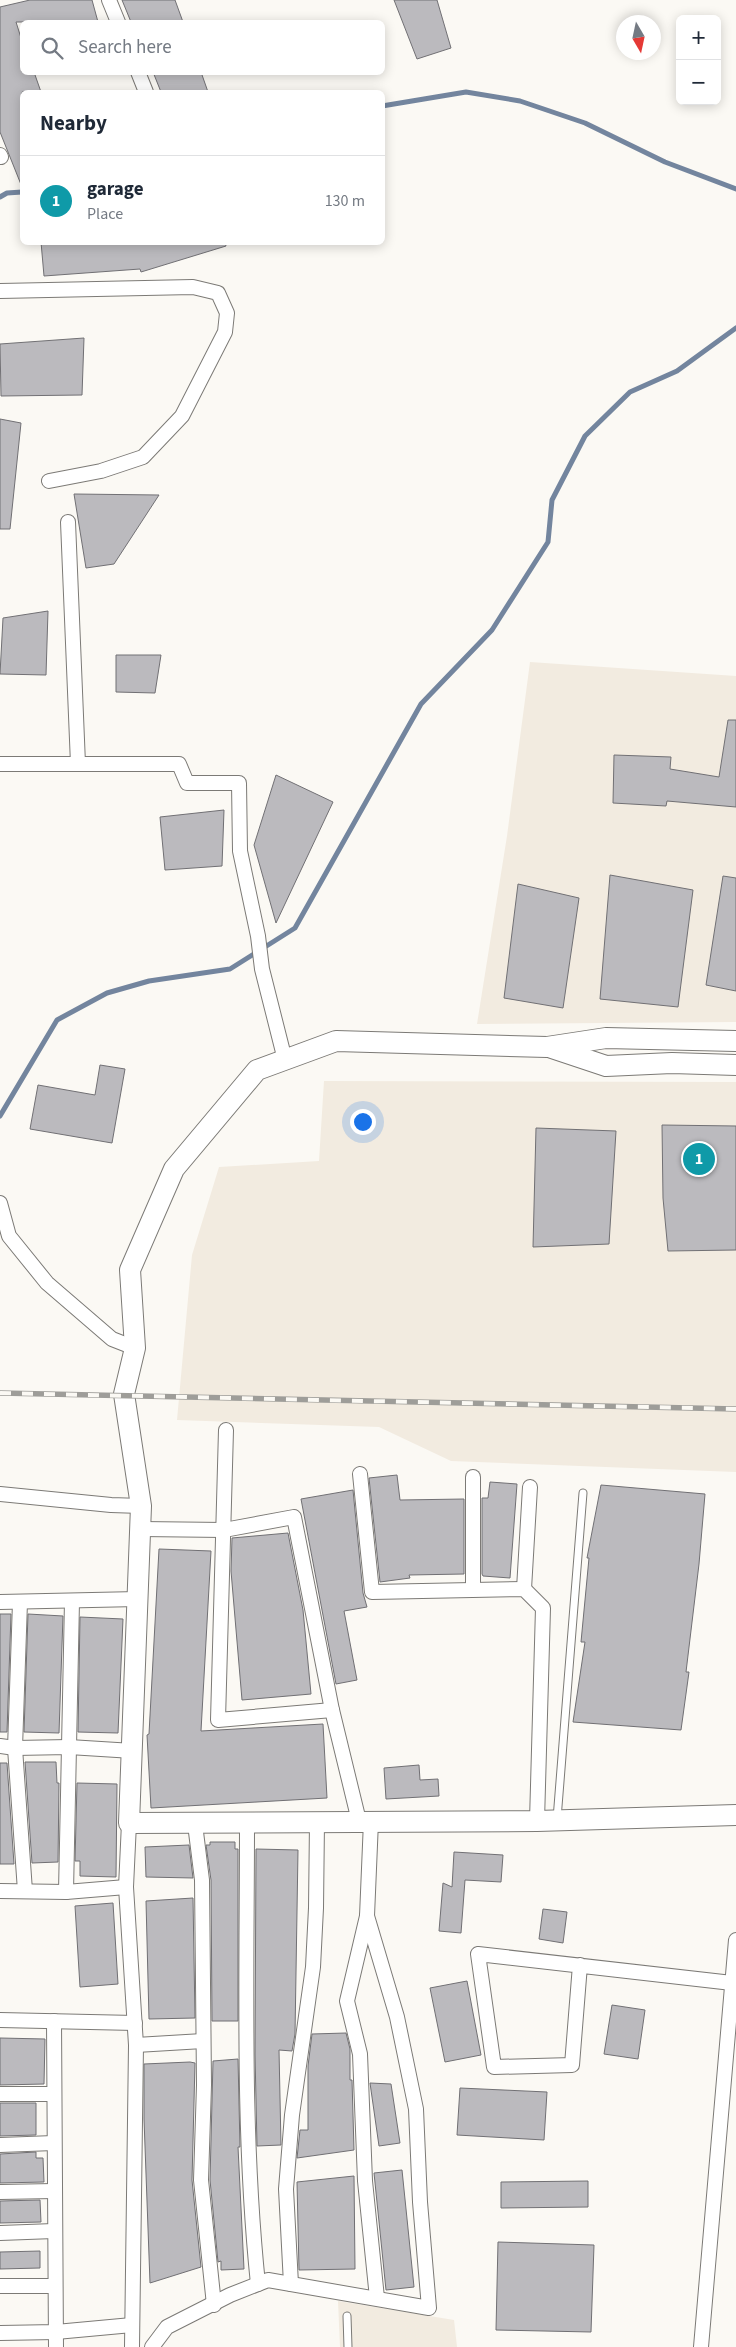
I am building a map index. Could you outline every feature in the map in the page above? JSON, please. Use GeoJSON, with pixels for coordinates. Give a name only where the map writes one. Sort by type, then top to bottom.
{"type":"FeatureCollection","features":[{"type":"Feature","properties":{"kind":"street"},"geometry":{"type":"LineString","coordinates":[[110,0],[117,20]]}},
{"type":"Feature","properties":{"kind":"street"},"geometry":{"type":"LineString","coordinates":[[139,75],[145,90]]}},
{"type":"Feature","properties":{"kind":"street"},"geometry":{"type":"LineString","coordinates":[[0,291],[193,287],[218,293],[227,313],[225,332],[182,416],[143,457],[101,470],[49,480]]}},
{"type":"Feature","properties":{"kind":"street"},"geometry":{"type":"LineString","coordinates":[[68,522],[78,764]]}},
{"type":"Feature","properties":{"kind":"street"},"geometry":{"type":"LineString","coordinates":[[0,764],[179,764],[187,783],[239,783],[240,852],[258,936],[262,969],[285,1060]]}},
{"type":"Feature","properties":{"kind":"street"},"geometry":{"type":"LineString","coordinates":[[132,2347],[136,2045],[126,1887],[142,1506],[124,1394],[135,1348],[130,1270],[174,1169],[257,1070],[336,1041],[547,1047],[606,1038],[736,1041]]}},
{"type":"Feature","properties":{"kind":"street"},"geometry":{"type":"LineString","coordinates":[[547,1047],[606,1066],[672,1063],[736,1065]]}},
{"type":"Feature","properties":{"kind":"street"},"geometry":{"type":"LineString","coordinates":[[0,1203],[9,1236],[47,1283],[112,1339],[135,1348]]}},
{"type":"Feature","properties":{"kind":"street"},"geometry":{"type":"LineString","coordinates":[[226,1430],[218,1720],[332,1710]]}},
{"type":"Feature","properties":{"kind":"street"},"geometry":{"type":"LineString","coordinates":[[360,1474],[372,1592],[524,1589],[543,1608],[547,1820]]}},
{"type":"Feature","properties":{"kind":"street"},"geometry":{"type":"LineString","coordinates":[[472,1589],[473,1476]]}},
{"type":"Feature","properties":{"kind":"street"},"geometry":{"type":"LineString","coordinates":[[524,1589],[530,1487]]}},
{"type":"Feature","properties":{"kind":"street"},"geometry":{"type":"LineString","coordinates":[[0,1494],[111,1505],[142,1506]]}},
{"type":"Feature","properties":{"kind":"street"},"geometry":{"type":"LineString","coordinates":[[141,1529],[224,1530],[294,1517],[332,1710],[365,1821],[367,1916],[347,2001],[360,2054],[365,2181],[377,2298]]}},
{"type":"Feature","properties":{"kind":"street"},"geometry":{"type":"LineString","coordinates":[[0,1602],[138,1599]]}},
{"type":"Feature","properties":{"kind":"street"},"geometry":{"type":"LineString","coordinates":[[66,1892],[72,1601]]}},
{"type":"Feature","properties":{"kind":"street"},"geometry":{"type":"LineString","coordinates":[[20,1602],[15,1748],[25,1891]]}},
{"type":"Feature","properties":{"kind":"street"},"geometry":{"type":"LineString","coordinates":[[0,1746],[15,1748],[69,1747],[132,1751]]}},
{"type":"Feature","properties":{"kind":"street"},"geometry":{"type":"LineString","coordinates":[[130,1823],[547,1820],[736,1815]]}},
{"type":"Feature","properties":{"kind":"street"},"geometry":{"type":"LineString","coordinates":[[291,2284],[286,2189],[293,2106],[313,1967],[317,1822]]}},
{"type":"Feature","properties":{"kind":"street"},"geometry":{"type":"LineString","coordinates":[[247,1823],[246,2061],[251,2215],[258,2284]]}},
{"type":"Feature","properties":{"kind":"street"},"geometry":{"type":"LineString","coordinates":[[195,1824],[202,1880],[204,2041],[201,2180],[214,2305]]}},
{"type":"Feature","properties":{"kind":"street"},"geometry":{"type":"LineString","coordinates":[[0,1891],[66,1892],[126,1887]]}},
{"type":"Feature","properties":{"kind":"street"},"geometry":{"type":"LineString","coordinates":[[152,2347],[167,2327],[214,2305],[230,2295],[268,2280],[429,2308],[420,2202],[416,2109],[398,2017],[367,1916]]}},
{"type":"Feature","properties":{"kind":"street"},"geometry":{"type":"LineString","coordinates":[[701,2347],[736,1940]]}},
{"type":"Feature","properties":{"kind":"street"},"geometry":{"type":"LineString","coordinates":[[580,1965],[572,2065],[494,2067],[478,1954],[580,1965],[732,1983]]}},
{"type":"Feature","properties":{"kind":"street"},"geometry":{"type":"LineString","coordinates":[[0,2020],[135,2023]]}},
{"type":"Feature","properties":{"kind":"street"},"geometry":{"type":"LineString","coordinates":[[54,2021],[54,2286],[56,2347]]}},
{"type":"Feature","properties":{"kind":"street"},"geometry":{"type":"LineString","coordinates":[[136,2045],[204,2041]]}},
{"type":"Feature","properties":{"kind":"street"},"geometry":{"type":"LineString","coordinates":[[0,2094],[54,2094]]}},
{"type":"Feature","properties":{"kind":"street"},"geometry":{"type":"LineString","coordinates":[[0,2145],[54,2143]]}},
{"type":"Feature","properties":{"kind":"street"},"geometry":{"type":"LineString","coordinates":[[0,2192],[54,2191]]}},
{"type":"Feature","properties":{"kind":"street"},"geometry":{"type":"LineString","coordinates":[[0,2233],[54,2231]]}},
{"type":"Feature","properties":{"kind":"street"},"geometry":{"type":"LineString","coordinates":[[0,2286],[54,2286]]}},
{"type":"Feature","properties":{"kind":"street"},"geometry":{"type":"LineString","coordinates":[[0,2333],[56,2332],[132,2325]]}},
{"type":"Feature","properties":{"kind":"lane"},"geometry":{"type":"LineString","coordinates":[[547,1820],[583,1493]]}},
{"type":"Feature","properties":{"kind":"lane"},"geometry":{"type":"LineString","coordinates":[[347,2316],[348,2347]]}},
{"type":"Feature","properties":{"kind":"shaded area"},"geometry":{"type":"Polygon","coordinates":[[[530,662],[736,676],[736,1022],[477,1024],[507,836],[530,662]]]}},
{"type":"Feature","properties":{"kind":"shaded area"},"geometry":{"type":"Polygon","coordinates":[[[324,1081],[736,1082],[736,1472],[451,1461],[379,1427],[177,1420],[192,1255],[219,1167],[319,1161],[324,1081]]]}},
{"type":"Feature","properties":{"kind":"shaded area"},"geometry":{"type":"Polygon","coordinates":[[[338,2301],[454,2320],[457,2347],[340,2347],[338,2301]]]}},
{"type":"Feature","properties":{"kind":"building"},"geometry":{"type":"Polygon","coordinates":[[[30,0],[92,0],[97,20],[20,20],[20,22],[16,22],[20,35],[20,75],[35,75],[40,90],[20,90],[20,182],[0,132],[0,7],[30,0]]]}},
{"type":"Feature","properties":{"kind":"building"},"geometry":{"type":"Polygon","coordinates":[[[122,0],[175,0],[182,20],[130,20],[122,0]]]}},
{"type":"Feature","properties":{"kind":"building"},"geometry":{"type":"Polygon","coordinates":[[[394,0],[437,0],[451,48],[417,59],[394,0]]]}},
{"type":"Feature","properties":{"kind":"building"},"geometry":{"type":"Polygon","coordinates":[[[154,75],[202,75],[207,90],[160,90],[154,75]]]}},
{"type":"Feature","properties":{"kind":"building"},"geometry":{"type":"Polygon","coordinates":[[[41,245],[226,246],[141,272],[140,269],[44,276],[41,245]]]}},
{"type":"Feature","properties":{"kind":"building"},"geometry":{"type":"Polygon","coordinates":[[[84,338],[82,395],[1,396],[0,344],[84,338]]]}},
{"type":"Feature","properties":{"kind":"building"},"geometry":{"type":"Polygon","coordinates":[[[0,419],[21,423],[10,529],[0,529],[0,419]]]}},
{"type":"Feature","properties":{"kind":"building"},"geometry":{"type":"Polygon","coordinates":[[[74,494],[159,495],[114,564],[86,568],[74,494]]]}},
{"type":"Feature","properties":{"kind":"building"},"geometry":{"type":"Polygon","coordinates":[[[48,611],[46,675],[0,674],[3,618],[48,611]]]}},
{"type":"Feature","properties":{"kind":"building"},"geometry":{"type":"Polygon","coordinates":[[[116,655],[161,655],[155,693],[116,692],[116,655]]]}},
{"type":"Feature","properties":{"kind":"building"},"geometry":{"type":"Polygon","coordinates":[[[728,720],[736,720],[736,807],[667,801],[666,806],[613,803],[614,755],[671,757],[670,769],[719,777],[728,720]]]}},
{"type":"Feature","properties":{"kind":"building"},"geometry":{"type":"Polygon","coordinates":[[[276,775],[333,802],[276,923],[254,845],[276,775]]]}},
{"type":"Feature","properties":{"kind":"building"},"geometry":{"type":"Polygon","coordinates":[[[224,810],[222,866],[165,870],[160,817],[224,810]]]}},
{"type":"Feature","properties":{"kind":"building"},"geometry":{"type":"Polygon","coordinates":[[[610,875],[693,890],[678,1007],[600,999],[610,875]]]}},
{"type":"Feature","properties":{"kind":"building"},"geometry":{"type":"Polygon","coordinates":[[[723,876],[736,878],[736,991],[706,985],[723,876]]]}},
{"type":"Feature","properties":{"kind":"building"},"geometry":{"type":"Polygon","coordinates":[[[518,884],[579,898],[563,1008],[504,998],[518,884]]]}},
{"type":"Feature","properties":{"kind":"building"},"geometry":{"type":"Polygon","coordinates":[[[100,1065],[125,1069],[112,1143],[30,1129],[38,1085],[95,1095],[100,1065]]]}},
{"type":"Feature","properties":{"kind":"building"},"geometry":{"type":"Polygon","coordinates":[[[662,1125],[736,1126],[736,1250],[668,1251],[663,1198],[662,1125]]]}},
{"type":"Feature","properties":{"kind":"building"},"geometry":{"type":"Polygon","coordinates":[[[536,1128],[616,1131],[609,1244],[533,1247],[536,1128]]]}},
{"type":"Feature","properties":{"kind":"building"},"geometry":{"type":"Polygon","coordinates":[[[397,1475],[400,1500],[464,1499],[464,1574],[409,1575],[410,1578],[380,1582],[369,1478],[397,1475]]]}},
{"type":"Feature","properties":{"kind":"building"},"geometry":{"type":"Polygon","coordinates":[[[490,1482],[517,1484],[510,1578],[483,1576],[482,1574],[482,1498],[488,1498],[490,1482]]]}},
{"type":"Feature","properties":{"kind":"building"},"geometry":{"type":"Polygon","coordinates":[[[601,1485],[705,1494],[686,1672],[689,1672],[681,1730],[573,1722],[585,1642],[581,1642],[589,1558],[587,1558],[601,1485]]]}},
{"type":"Feature","properties":{"kind":"building"},"geometry":{"type":"Polygon","coordinates":[[[353,1490],[363,1593],[367,1607],[344,1611],[357,1680],[336,1684],[301,1499],[353,1490]]]}},
{"type":"Feature","properties":{"kind":"building"},"geometry":{"type":"Polygon","coordinates":[[[288,1533],[303,1610],[311,1694],[242,1700],[231,1571],[232,1538],[288,1533]]]}},
{"type":"Feature","properties":{"kind":"building"},"geometry":{"type":"Polygon","coordinates":[[[159,1549],[211,1551],[201,1731],[323,1724],[327,1798],[151,1808],[147,1735],[149,1734],[159,1549]]]}},
{"type":"Feature","properties":{"kind":"building"},"geometry":{"type":"Polygon","coordinates":[[[0,1614],[11,1614],[7,1732],[0,1732],[0,1614]]]}},
{"type":"Feature","properties":{"kind":"building"},"geometry":{"type":"Polygon","coordinates":[[[28,1614],[63,1616],[59,1733],[24,1732],[28,1614]]]}},
{"type":"Feature","properties":{"kind":"building"},"geometry":{"type":"Polygon","coordinates":[[[80,1617],[123,1619],[118,1733],[78,1732],[80,1617]]]}},
{"type":"Feature","properties":{"kind":"building"},"geometry":{"type":"Polygon","coordinates":[[[25,1762],[56,1762],[57,1783],[59,1783],[58,1862],[32,1863],[25,1762]]]}},
{"type":"Feature","properties":{"kind":"building"},"geometry":{"type":"Polygon","coordinates":[[[0,1763],[7,1763],[14,1864],[0,1864],[0,1763]]]}},
{"type":"Feature","properties":{"kind":"building"},"geometry":{"type":"Polygon","coordinates":[[[419,1765],[420,1780],[438,1779],[439,1796],[386,1799],[384,1768],[419,1765]]]}},
{"type":"Feature","properties":{"kind":"building"},"geometry":{"type":"Polygon","coordinates":[[[77,1783],[117,1784],[116,1877],[80,1876],[80,1861],[75,1861],[77,1783]]]}},
{"type":"Feature","properties":{"kind":"building"},"geometry":{"type":"Polygon","coordinates":[[[210,1842],[235,1842],[235,1849],[238,1849],[238,2021],[212,2021],[211,1880],[206,1845],[210,1845],[210,1842]]]}},
{"type":"Feature","properties":{"kind":"building"},"geometry":{"type":"Polygon","coordinates":[[[189,1845],[193,1878],[146,1877],[145,1847],[189,1845]]]}},
{"type":"Feature","properties":{"kind":"building"},"geometry":{"type":"Polygon","coordinates":[[[256,1849],[298,1850],[295,2034],[292,2051],[279,2050],[281,2145],[257,2146],[255,2054],[256,1849]]]}},
{"type":"Feature","properties":{"kind":"building"},"geometry":{"type":"Polygon","coordinates":[[[454,1852],[503,1855],[501,1882],[465,1880],[461,1933],[439,1931],[443,1883],[452,1887],[454,1852]]]}},
{"type":"Feature","properties":{"kind":"building"},"geometry":{"type":"Polygon","coordinates":[[[193,1898],[195,2018],[149,2019],[146,1901],[193,1898]]]}},
{"type":"Feature","properties":{"kind":"building"},"geometry":{"type":"Polygon","coordinates":[[[113,1903],[118,1984],[80,1987],[75,1906],[113,1903]]]}},
{"type":"Feature","properties":{"kind":"building"},"geometry":{"type":"Polygon","coordinates":[[[543,1909],[567,1912],[563,1943],[539,1939],[543,1909]]]}},
{"type":"Feature","properties":{"kind":"building"},"geometry":{"type":"Polygon","coordinates":[[[467,1981],[481,2055],[445,2062],[430,1988],[467,1981]]]}},
{"type":"Feature","properties":{"kind":"building"},"geometry":{"type":"Polygon","coordinates":[[[612,2005],[645,2010],[638,2059],[604,2054],[612,2005]]]}},
{"type":"Feature","properties":{"kind":"building"},"geometry":{"type":"Polygon","coordinates":[[[346,2033],[350,2049],[354,2150],[297,2158],[300,2130],[308,2130],[308,2066],[312,2034],[346,2033]]]}},
{"type":"Feature","properties":{"kind":"building"},"geometry":{"type":"Polygon","coordinates":[[[0,2038],[45,2039],[44,2084],[0,2085],[0,2038]]]}},
{"type":"Feature","properties":{"kind":"building"},"geometry":{"type":"Polygon","coordinates":[[[238,2059],[240,2147],[238,2147],[244,2269],[221,2270],[221,2261],[218,2262],[210,2180],[213,2061],[238,2059]]]}},
{"type":"Feature","properties":{"kind":"building"},"geometry":{"type":"Polygon","coordinates":[[[195,2063],[192,2180],[201,2267],[150,2283],[144,2119],[144,2064],[195,2063]]]}},
{"type":"Feature","properties":{"kind":"building"},"geometry":{"type":"Polygon","coordinates":[[[370,2083],[391,2084],[400,2143],[379,2146],[370,2083]]]}},
{"type":"Feature","properties":{"kind":"building"},"geometry":{"type":"Polygon","coordinates":[[[460,2088],[547,2092],[544,2140],[457,2135],[460,2088]]]}},
{"type":"Feature","properties":{"kind":"building"},"geometry":{"type":"Polygon","coordinates":[[[0,2103],[36,2103],[36,2135],[0,2136],[0,2103]]]}},
{"type":"Feature","properties":{"kind":"building"},"geometry":{"type":"Polygon","coordinates":[[[36,2152],[36,2158],[43,2158],[44,2182],[0,2183],[0,2154],[36,2152]]]}},
{"type":"Feature","properties":{"kind":"building"},"geometry":{"type":"Polygon","coordinates":[[[402,2170],[414,2287],[386,2290],[374,2173],[402,2170]]]}},
{"type":"Feature","properties":{"kind":"building"},"geometry":{"type":"Polygon","coordinates":[[[354,2176],[355,2269],[299,2270],[297,2182],[354,2176]]]}},
{"type":"Feature","properties":{"kind":"building"},"geometry":{"type":"Polygon","coordinates":[[[588,2181],[588,2207],[501,2208],[501,2182],[588,2181]]]}},
{"type":"Feature","properties":{"kind":"building"},"geometry":{"type":"Polygon","coordinates":[[[40,2200],[41,2222],[0,2223],[0,2201],[40,2200]]]}},
{"type":"Feature","properties":{"kind":"building"},"geometry":{"type":"Polygon","coordinates":[[[498,2242],[594,2245],[591,2332],[496,2330],[498,2242]]]}},
{"type":"Feature","properties":{"kind":"building"},"geometry":{"type":"Polygon","coordinates":[[[40,2251],[40,2268],[0,2269],[0,2252],[40,2251]]]}},
{"type":"Feature","properties":{"kind":"waterway"},"geometry":{"type":"LineString","coordinates":[[385,106],[466,92],[520,101],[585,123],[665,162],[736,189]]}},
{"type":"Feature","properties":{"kind":"waterway"},"geometry":{"type":"LineString","coordinates":[[0,197],[7,193],[20,192]]}},
{"type":"Feature","properties":{"kind":"waterway"},"geometry":{"type":"LineString","coordinates":[[0,1116],[57,1020],[107,993],[149,981],[230,969],[295,928],[421,704],[492,630],[548,542],[552,500],[585,436],[630,392],[677,371],[736,328]]}},
{"type":"Feature","properties":{"kind":"railway"},"geometry":{"type":"LineString","coordinates":[[0,1393],[736,1409]]}},
{"type":"Feature","properties":{"kind":"place","name":"garage"},"geometry":{"type":"Point","coordinates":[699,1159]}}]}
